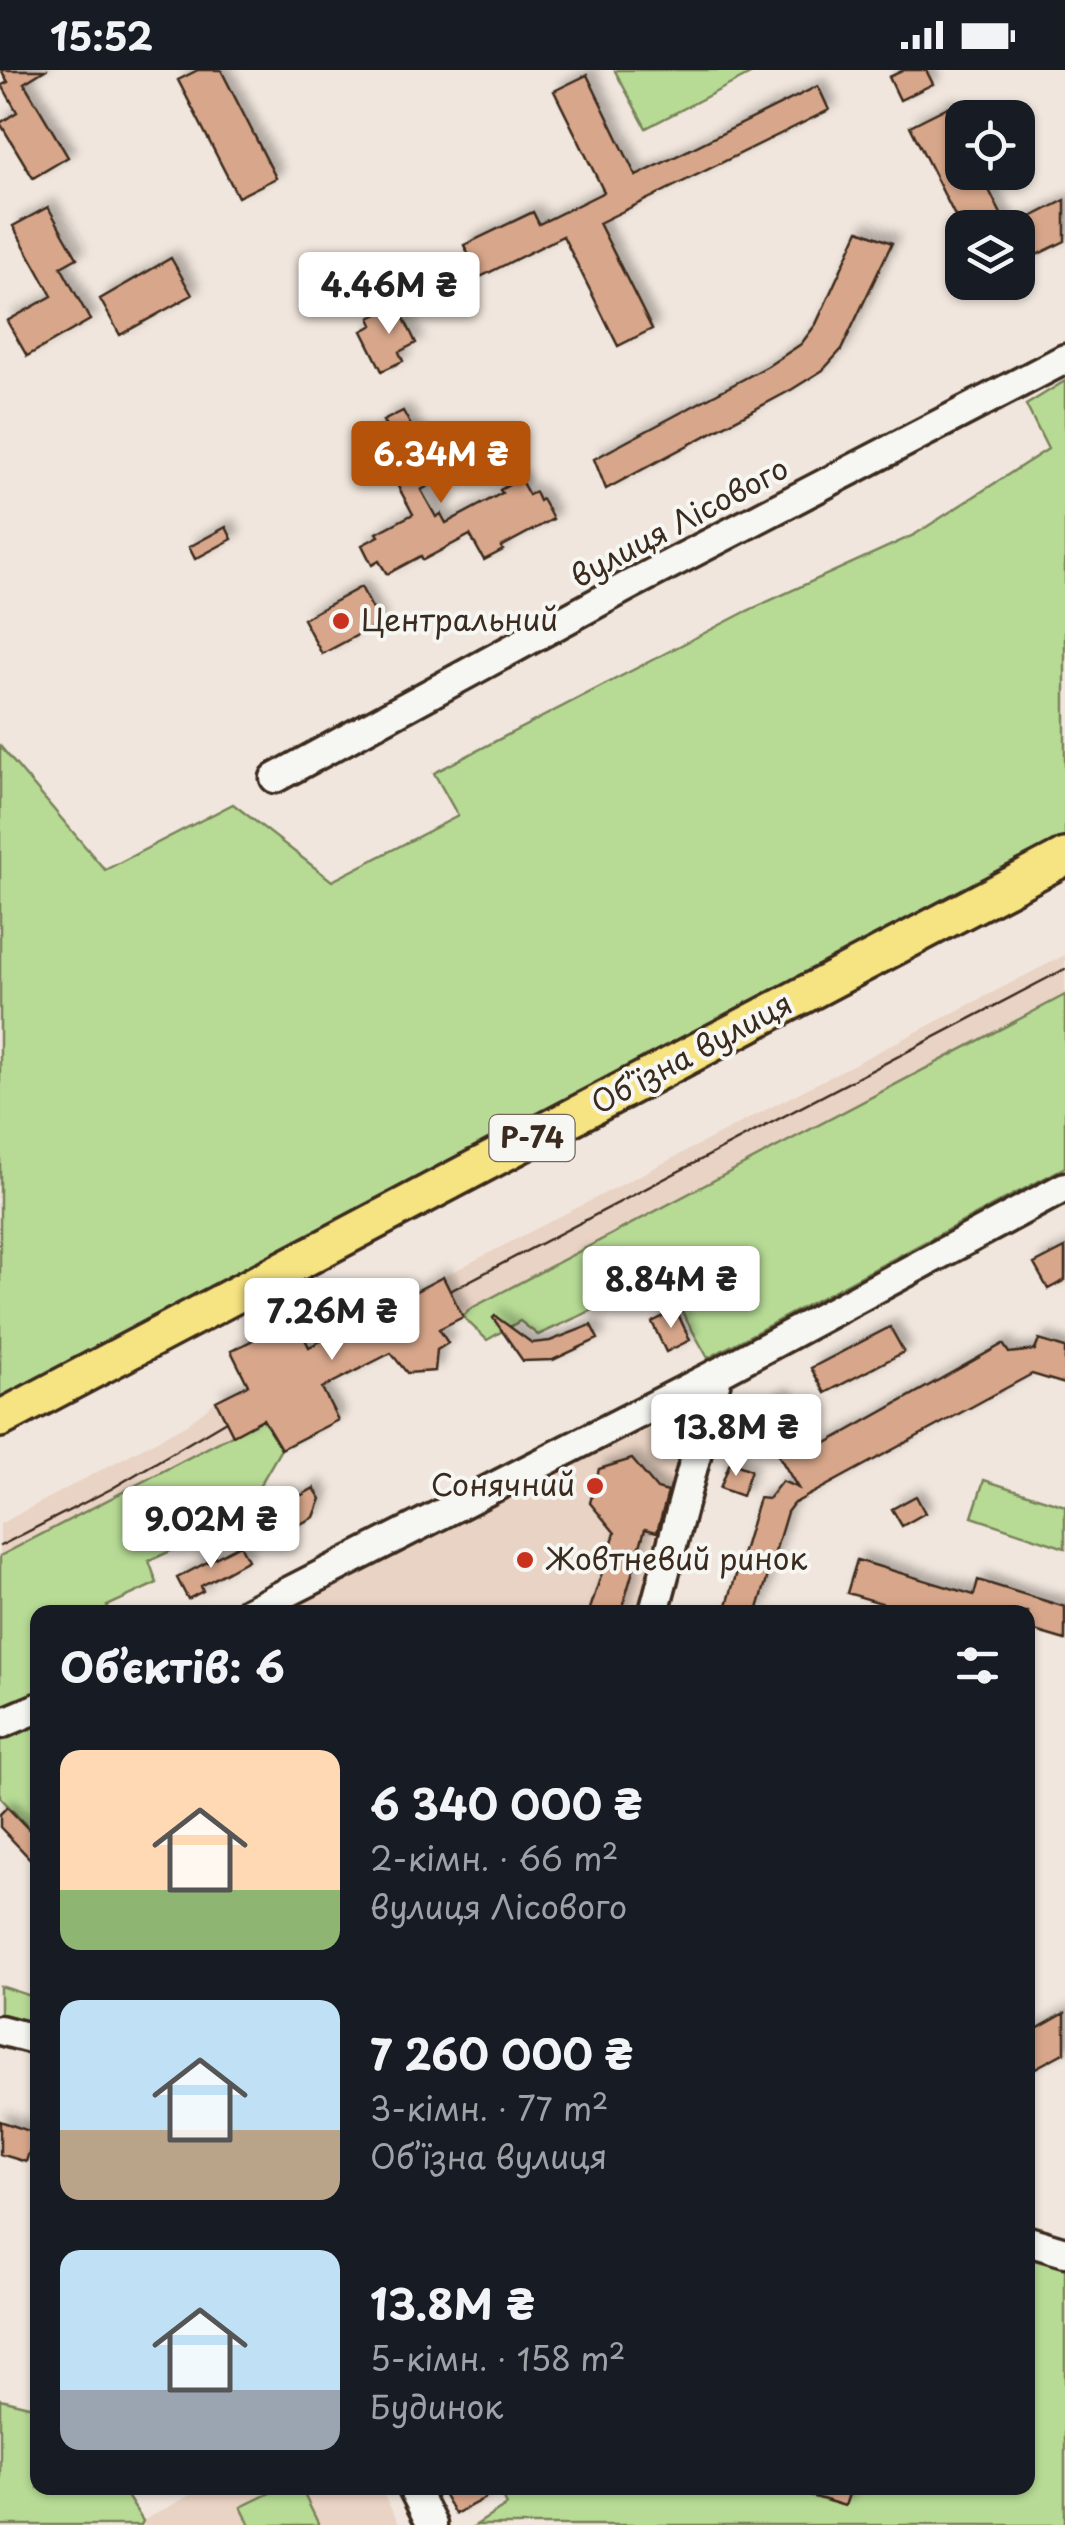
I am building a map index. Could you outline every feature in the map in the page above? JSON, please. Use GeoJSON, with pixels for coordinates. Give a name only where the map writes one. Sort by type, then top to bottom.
{"type":"FeatureCollection","features":[{"type":"Feature","properties":{"kind":"main road","name":"Обʼїзна вулиця"},"geometry":{"type":"LineString","coordinates":[[0,1419],[1065,858]]}},
{"type":"Feature","properties":{"kind":"street","name":"вулиця Лісового"},"geometry":{"type":"LineString","coordinates":[[275,778],[628,586],[1065,360]]}},
{"type":"Feature","properties":{"kind":"street"},"geometry":{"type":"LineString","coordinates":[[263,1605],[718,1374],[1065,1186]]}},
{"type":"Feature","properties":{"kind":"street"},"geometry":{"type":"LineString","coordinates":[[656,1605],[718,1374]]}},
{"type":"Feature","properties":{"kind":"street"},"geometry":{"type":"LineString","coordinates":[[0,1724],[30,1711]]}},
{"type":"Feature","properties":{"kind":"street"},"geometry":{"type":"LineString","coordinates":[[0,2030],[30,2038]]}},
{"type":"Feature","properties":{"kind":"street"},"geometry":{"type":"LineString","coordinates":[[1035,2243],[1065,2252]]}},
{"type":"Feature","properties":{"kind":"street"},"geometry":{"type":"LineString","coordinates":[[417,2495],[432,2525]]}},
{"type":"Feature","properties":{"kind":"shaded area"},"geometry":{"type":"Polygon","coordinates":[[[1065,955],[1065,995],[470,1309],[463,1317],[443,1277],[1065,955]]]}},
{"type":"Feature","properties":{"kind":"shaded area"},"geometry":{"type":"Polygon","coordinates":[[[216,1401],[233,1435],[0,1556],[0,1524],[187,1424],[216,1401]]]}},
{"type":"Feature","properties":{"kind":"shaded area","name":"Жовтневий ринок"},"geometry":{"type":"Polygon","coordinates":[[[675,1414],[698,1429],[652,1605],[294,1605],[675,1414]]]}},
{"type":"Feature","properties":{"kind":"shaded area"},"geometry":{"type":"Polygon","coordinates":[[[190,2495],[384,2495],[400,2525],[141,2525],[190,2495]]]}},
{"type":"Feature","properties":{"kind":"green space"},"geometry":{"type":"Polygon","coordinates":[[[758,70],[646,128],[615,71],[758,70]]]}},
{"type":"Feature","properties":{"kind":"green space"},"geometry":{"type":"Polygon","coordinates":[[[1065,381],[1065,857],[0,1419],[0,746],[105,870],[233,804],[332,881],[458,816],[434,773],[747,611],[914,535],[1048,449],[1026,405],[1065,381]]]}},
{"type":"Feature","properties":{"kind":"green space"},"geometry":{"type":"Polygon","coordinates":[[[1065,995],[1065,1167],[708,1358],[663,1278],[538,1335],[520,1321],[487,1340],[463,1317],[470,1309],[1065,995]]]}},
{"type":"Feature","properties":{"kind":"green space"},"geometry":{"type":"Polygon","coordinates":[[[263,1419],[281,1449],[241,1518],[149,1561],[157,1583],[109,1605],[30,1605],[30,1697],[0,1710],[0,1556],[263,1419]]]}},
{"type":"Feature","properties":{"kind":"green space"},"geometry":{"type":"Polygon","coordinates":[[[984,1480],[1065,1506],[1065,1548],[972,1517],[984,1480]]]}},
{"type":"Feature","properties":{"kind":"green space"},"geometry":{"type":"Polygon","coordinates":[[[30,1726],[30,1829],[0,1797],[0,1739],[30,1726]]]}},
{"type":"Feature","properties":{"kind":"green space"},"geometry":{"type":"Polygon","coordinates":[[[0,1986],[30,1996],[30,2025],[0,2020],[0,1986]]]}},
{"type":"Feature","properties":{"kind":"green space"},"geometry":{"type":"Polygon","coordinates":[[[1035,2254],[1065,2263],[1065,2525],[476,2525],[507,2505],[502,2495],[808,2495],[845,2506],[849,2495],[1035,2495],[1035,2254]]]}},
{"type":"Feature","properties":{"kind":"green space"},"geometry":{"type":"Polygon","coordinates":[[[0,2399],[30,2406],[30,2495],[126,2495],[143,2521],[141,2525],[0,2525],[0,2399]]]}},
{"type":"Feature","properties":{"kind":"green space"},"geometry":{"type":"Polygon","coordinates":[[[266,2495],[304,2495],[319,2525],[250,2525],[241,2507],[266,2495]]]}},
{"type":"Feature","properties":{"kind":"building"},"geometry":{"type":"Polygon","coordinates":[[[1,70],[45,70],[24,83],[68,157],[33,178],[0,123],[17,112],[2,85],[8,82],[1,70]]]}},
{"type":"Feature","properties":{"kind":"building"},"geometry":{"type":"Polygon","coordinates":[[[198,70],[221,70],[276,178],[238,197],[178,80],[198,70]]]}},
{"type":"Feature","properties":{"kind":"building"},"geometry":{"type":"Polygon","coordinates":[[[904,70],[926,70],[933,84],[900,100],[889,77],[904,70]]]}},
{"type":"Feature","properties":{"kind":"building"},"geometry":{"type":"Polygon","coordinates":[[[587,75],[636,176],[818,86],[829,110],[599,223],[652,329],[618,346],[563,236],[480,277],[464,245],[533,212],[539,224],[604,192],[554,91],[587,75]]]}},
{"type":"Feature","properties":{"kind":"building"},"geometry":{"type":"Polygon","coordinates":[[[945,108],[945,190],[989,190],[999,210],[952,210],[910,126],[945,108]]]}},
{"type":"Feature","properties":{"kind":"building"},"geometry":{"type":"Polygon","coordinates":[[[1065,200],[1065,241],[1035,256],[1035,215],[1065,200]]]}},
{"type":"Feature","properties":{"kind":"building"},"geometry":{"type":"Polygon","coordinates":[[[48,207],[77,258],[61,267],[90,320],[27,356],[7,321],[52,296],[13,226],[48,207]]]}},
{"type":"Feature","properties":{"kind":"building"},"geometry":{"type":"Polygon","coordinates":[[[859,230],[892,243],[841,350],[823,370],[606,489],[594,459],[768,366],[801,344],[816,324],[859,230]]]}},
{"type":"Feature","properties":{"kind":"building"},"geometry":{"type":"Polygon","coordinates":[[[171,258],[192,295],[120,335],[100,299],[171,258]]]}},
{"type":"Feature","properties":{"kind":"building"},"geometry":{"type":"Polygon","coordinates":[[[397,304],[416,343],[399,352],[403,361],[382,371],[362,331],[373,325],[370,318],[397,304]]]}},
{"type":"Feature","properties":{"kind":"building"},"geometry":{"type":"Polygon","coordinates":[[[403,411],[431,462],[426,464],[436,482],[421,490],[436,517],[441,514],[446,523],[520,479],[529,495],[535,492],[539,501],[542,499],[553,519],[484,560],[470,535],[387,574],[379,561],[372,565],[362,545],[413,514],[383,459],[373,465],[361,443],[380,433],[377,428],[385,424],[383,421],[403,411]]]}},
{"type":"Feature","properties":{"kind":"building"},"geometry":{"type":"Polygon","coordinates":[[[226,527],[232,539],[195,559],[189,547],[226,527]]]}},
{"type":"Feature","properties":{"kind":"building","name":"Центральний"},"geometry":{"type":"Polygon","coordinates":[[[361,587],[380,623],[322,654],[303,619],[361,587]]]}},
{"type":"Feature","properties":{"kind":"building"},"geometry":{"type":"Polygon","coordinates":[[[1065,1248],[1065,1280],[1048,1289],[1034,1264],[1065,1248]]]}},
{"type":"Feature","properties":{"kind":"building"},"geometry":{"type":"Polygon","coordinates":[[[443,1277],[463,1317],[439,1329],[448,1343],[437,1350],[435,1371],[407,1373],[391,1353],[322,1388],[338,1420],[281,1449],[263,1419],[233,1435],[216,1401],[248,1385],[231,1351],[295,1319],[309,1347],[443,1277]]]}},
{"type":"Feature","properties":{"kind":"building"},"geometry":{"type":"Polygon","coordinates":[[[676,1310],[690,1340],[666,1352],[652,1322],[676,1310]]]}},
{"type":"Feature","properties":{"kind":"building"},"geometry":{"type":"Polygon","coordinates":[[[495,1316],[532,1343],[550,1341],[591,1325],[598,1339],[553,1360],[523,1361],[495,1316]]]}},
{"type":"Feature","properties":{"kind":"building"},"geometry":{"type":"Polygon","coordinates":[[[890,1327],[904,1352],[825,1393],[811,1368],[890,1327]]]}},
{"type":"Feature","properties":{"kind":"building"},"geometry":{"type":"Polygon","coordinates":[[[1039,1340],[1065,1348],[1065,1384],[1032,1374],[793,1504],[787,1512],[759,1605],[727,1605],[759,1498],[768,1499],[782,1481],[798,1488],[753,1413],[781,1396],[814,1450],[1003,1344],[1009,1353],[1035,1350],[1039,1340]]]}},
{"type":"Feature","properties":{"kind":"building"},"geometry":{"type":"Polygon","coordinates":[[[632,1459],[657,1489],[668,1492],[657,1532],[645,1529],[623,1605],[591,1605],[615,1533],[590,1503],[599,1469],[632,1459]]]}},
{"type":"Feature","properties":{"kind":"building"},"geometry":{"type":"Polygon","coordinates":[[[730,1462],[751,1470],[742,1496],[720,1488],[730,1462]]]}},
{"type":"Feature","properties":{"kind":"building"},"geometry":{"type":"Polygon","coordinates":[[[314,1488],[321,1499],[314,1517],[268,1540],[260,1528],[274,1502],[284,1496],[293,1500],[314,1488]]]}},
{"type":"Feature","properties":{"kind":"building"},"geometry":{"type":"Polygon","coordinates":[[[916,1496],[925,1513],[902,1526],[892,1509],[916,1496]]]}},
{"type":"Feature","properties":{"kind":"building"},"geometry":{"type":"Polygon","coordinates":[[[240,1545],[248,1560],[201,1586],[203,1591],[188,1599],[177,1578],[240,1545]]]}},
{"type":"Feature","properties":{"kind":"building"},"geometry":{"type":"Polygon","coordinates":[[[857,1560],[974,1595],[978,1580],[1065,1607],[1065,1640],[1035,1631],[1035,1605],[888,1605],[847,1593],[857,1560]]]}},
{"type":"Feature","properties":{"kind":"building"},"geometry":{"type":"Polygon","coordinates":[[[7,1807],[30,1831],[30,1859],[0,1827],[0,1814],[7,1807]]]}},
{"type":"Feature","properties":{"kind":"building"},"geometry":{"type":"Polygon","coordinates":[[[1065,2013],[1065,2052],[1035,2068],[1035,2030],[1065,2013]]]}},
{"type":"Feature","properties":{"kind":"building"},"geometry":{"type":"Polygon","coordinates":[[[0,2121],[30,2131],[26,2162],[0,2154],[0,2121]]]}},
{"type":"Feature","properties":{"kind":"building"},"geometry":{"type":"Polygon","coordinates":[[[444,2495],[483,2495],[485,2498],[455,2514],[444,2495]]]}},
{"type":"Feature","properties":{"kind":"building"},"geometry":{"type":"Polygon","coordinates":[[[809,2495],[849,2495],[845,2506],[809,2495]]]}},
{"type":"Feature","properties":{"kind":"tram line"},"geometry":{"type":"LineString","coordinates":[[450,1291],[1065,969]]}},
{"type":"Feature","properties":{"kind":"tram line"},"geometry":{"type":"LineString","coordinates":[[0,1546],[111,1489],[226,1421]]}},
{"type":"Feature","properties":{"kind":"place","name":"Центральний"},"geometry":{"type":"Point","coordinates":[341,621]}},
{"type":"Feature","properties":{"kind":"place","name":"Сонячний"},"geometry":{"type":"Point","coordinates":[595,1486]}},
{"type":"Feature","properties":{"kind":"place","name":"Жовтневий ринок"},"geometry":{"type":"Point","coordinates":[525,1560]}}]}
